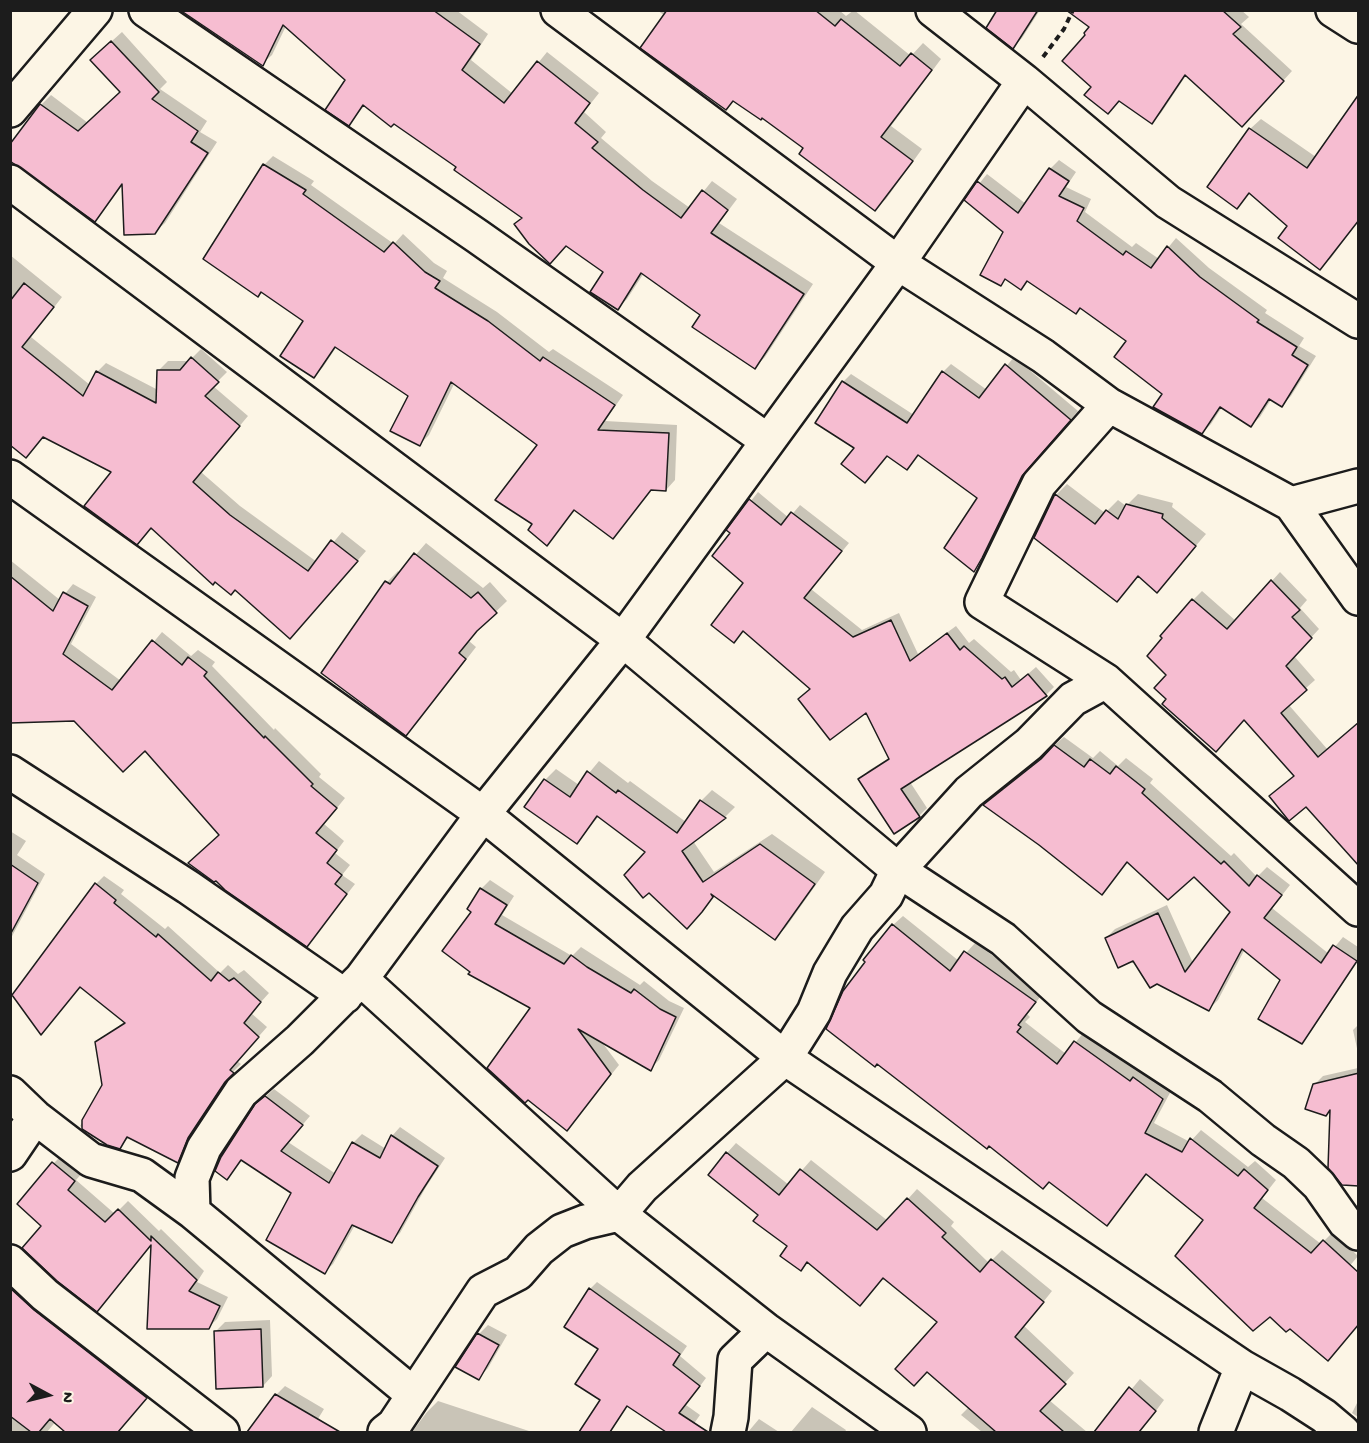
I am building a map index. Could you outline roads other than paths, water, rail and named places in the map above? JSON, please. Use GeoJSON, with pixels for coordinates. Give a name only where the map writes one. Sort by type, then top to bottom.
{"type":"FeatureCollection","features":[{"type":"Feature","properties":{"kind":"street"},"geometry":{"type":"LineString","coordinates":[[10,110],[96,10]]}},
{"type":"Feature","properties":{"kind":"street"},"geometry":{"type":"LineString","coordinates":[[146,10],[477,236],[768,441]]}},
{"type":"Feature","properties":{"kind":"street"},"geometry":{"type":"LineString","coordinates":[[558,10],[898,263],[1043,356],[1109,405],[1291,504],[1359,598]]}},
{"type":"Feature","properties":{"kind":"street"},"geometry":{"type":"LineString","coordinates":[[933,10],[1024,81],[1168,201],[1359,321]]}},
{"type":"Feature","properties":{"kind":"street"},"geometry":{"type":"LineString","coordinates":[[1333,10],[1359,26]]}},
{"type":"Feature","properties":{"kind":"street"},"geometry":{"type":"LineString","coordinates":[[193,1212],[192,1178],[204,1148],[241,1092],[300,1040],[353,987],[483,814],[623,640],[898,263],[1024,81]]}},
{"type":"Feature","properties":{"kind":"street"},"geometry":{"type":"LineString","coordinates":[[10,182],[623,640],[898,870],[1003,939],[1089,1017],[1210,1096],[1263,1140],[1296,1162],[1319,1185],[1345,1222],[1359,1233]]}},
{"type":"Feature","properties":{"kind":"street"},"geometry":{"type":"LineString","coordinates":[[1109,405],[1039,484],[982,602],[1106,681],[1359,909]]}},
{"type":"Feature","properties":{"kind":"street"},"geometry":{"type":"LineString","coordinates":[[10,477],[483,814],[785,1058],[1242,1367],[1324,1416],[1343,1432]]}},
{"type":"Feature","properties":{"kind":"street"},"geometry":{"type":"LineString","coordinates":[[1291,504],[1359,486]]}},
{"type":"Feature","properties":{"kind":"street"},"geometry":{"type":"LineString","coordinates":[[385,1432],[394,1425],[483,1291],[518,1273],[539,1249],[562,1231],[585,1222],[620,1214],[642,1187],[785,1058],[814,1012],[830,973],[857,928],[886,894],[898,870],[969,792],[1029,744],[1073,699],[1106,681]]}},
{"type":"Feature","properties":{"kind":"street"},"geometry":{"type":"LineString","coordinates":[[10,772],[188,887],[353,987],[620,1214],[766,1330],[909,1432]]}},
{"type":"Feature","properties":{"kind":"street"},"geometry":{"type":"LineString","coordinates":[[10,1093],[35,1118],[91,1160],[142,1175],[193,1212],[414,1395]]}},
{"type":"Feature","properties":{"kind":"street"},"geometry":{"type":"LineString","coordinates":[[10,1154],[35,1118]]}},
{"type":"Feature","properties":{"kind":"street"},"geometry":{"type":"LineString","coordinates":[[10,1262],[45,1295],[222,1432]]}},
{"type":"Feature","properties":{"kind":"street"},"geometry":{"type":"LineString","coordinates":[[728,1432],[735,1360],[766,1330]]}},
{"type":"Feature","properties":{"kind":"street"},"geometry":{"type":"LineString","coordinates":[[1216,1432],[1242,1367]]}}]}
